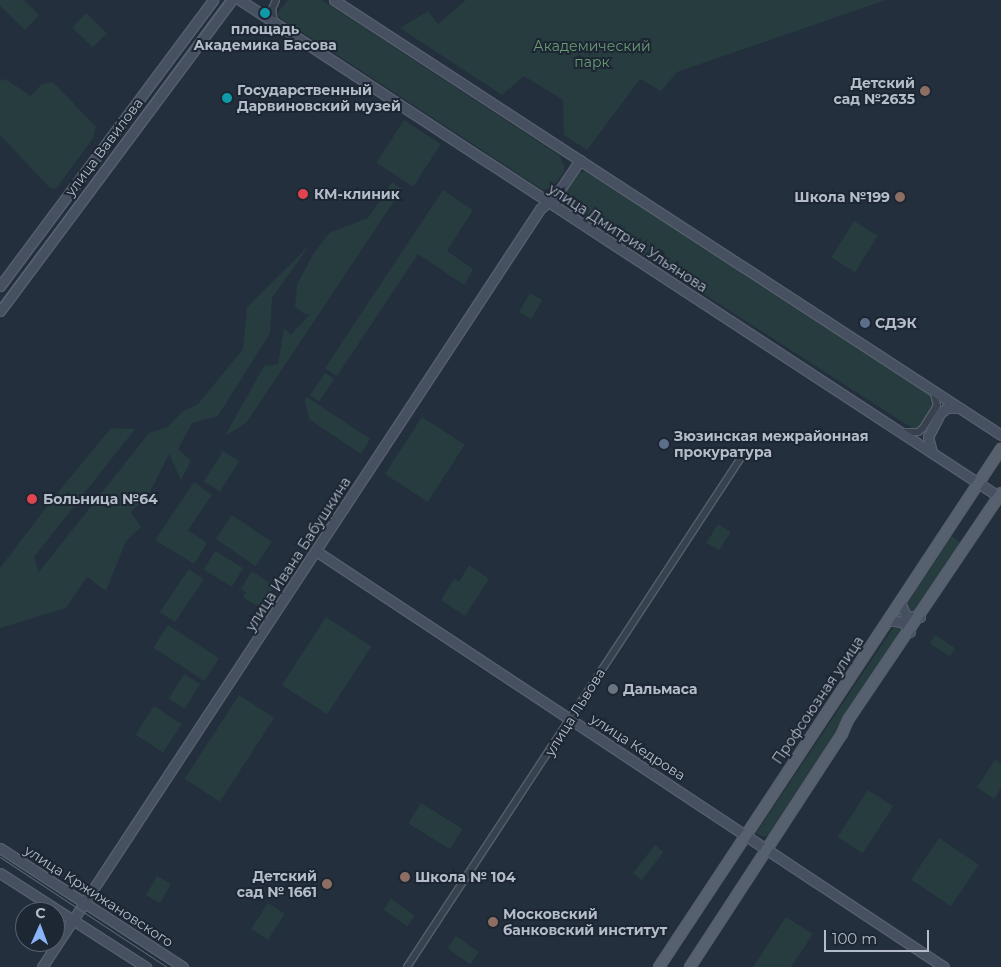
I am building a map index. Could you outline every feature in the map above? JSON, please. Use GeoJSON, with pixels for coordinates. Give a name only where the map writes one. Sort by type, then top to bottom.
{"type":"FeatureCollection","features":[{"type":"Feature","properties":{"kind":"main road","name":"улица Вавилова"},"geometry":{"type":"LineString","coordinates":[[0,286],[213,0]]}},
{"type":"Feature","properties":{"kind":"main road","name":"улица Вавилова"},"geometry":{"type":"LineString","coordinates":[[0,311],[232,0]]}},
{"type":"Feature","properties":{"kind":"main road","name":"улица Дмитрия Ульянова"},"geometry":{"type":"LineString","coordinates":[[240,0],[1000,496]]}},
{"type":"Feature","properties":{"kind":"main road"},"geometry":{"type":"LineString","coordinates":[[334,0],[1001,435]]}},
{"type":"Feature","properties":{"kind":"main road","name":"улица Ивана Бабушкина"},"geometry":{"type":"LineString","coordinates":[[42,967],[536,214],[548,202],[580,160]]}},
{"type":"Feature","properties":{"kind":"main road"},"geometry":{"type":"LineString","coordinates":[[932,453],[928,437],[940,413],[947,408],[960,408]]}},
{"type":"Feature","properties":{"kind":"main road","name":"Профсоюзная улица"},"geometry":{"type":"LineString","coordinates":[[659,967],[1001,449]]}},
{"type":"Feature","properties":{"kind":"main road"},"geometry":{"type":"LineString","coordinates":[[690,967],[842,734],[848,720],[910,632],[1000,496]]}},
{"type":"Feature","properties":{"kind":"main road","name":"улица Кедрова"},"geometry":{"type":"LineString","coordinates":[[316,550],[569,719],[746,834],[943,967]]}},
{"type":"Feature","properties":{"kind":"main road"},"geometry":{"type":"LineString","coordinates":[[900,602],[906,616],[920,617]]}},
{"type":"Feature","properties":{"kind":"main road"},"geometry":{"type":"LineString","coordinates":[[888,620],[903,622],[910,632]]}},
{"type":"Feature","properties":{"kind":"main road","name":"улица Кржижановского"},"geometry":{"type":"LineString","coordinates":[[0,848],[183,967]]}},
{"type":"Feature","properties":{"kind":"main road"},"geometry":{"type":"LineString","coordinates":[[0,872],[146,967]]}},
{"type":"Feature","properties":{"kind":"street"},"geometry":{"type":"LineString","coordinates":[[274,23],[272,9],[276,0]]}},
{"type":"Feature","properties":{"kind":"street"},"geometry":{"type":"LineString","coordinates":[[899,431],[910,433],[924,428],[937,406],[933,391]]}},
{"type":"Feature","properties":{"kind":"street","name":"улица Львова"},"geometry":{"type":"LineString","coordinates":[[407,967],[529,785],[569,719],[742,456]]}},
{"type":"Feature","properties":{"kind":"green space"},"geometry":{"type":"Polygon","coordinates":[[[0,0],[24,0],[39,15],[25,30],[0,6],[0,0]]]}},
{"type":"Feature","properties":{"kind":"green space"},"geometry":{"type":"Polygon","coordinates":[[[288,0],[322,0],[559,155],[565,167],[564,172],[552,188],[543,190],[276,15],[288,0]]]}},
{"type":"Feature","properties":{"kind":"green space","name":"Академический парк"},"geometry":{"type":"Polygon","coordinates":[[[466,0],[886,0],[677,72],[661,91],[640,79],[587,150],[564,135],[563,100],[524,76],[502,95],[400,28],[428,11],[438,24],[466,0]]]}},
{"type":"Feature","properties":{"kind":"green space"},"geometry":{"type":"Polygon","coordinates":[[[86,13],[107,33],[93,48],[72,27],[86,13]]]}},
{"type":"Feature","properties":{"kind":"green space"},"geometry":{"type":"Polygon","coordinates":[[[6,79],[30,96],[42,84],[53,82],[96,127],[93,138],[57,188],[50,188],[0,135],[0,81],[6,79]]]}},
{"type":"Feature","properties":{"kind":"green space"},"geometry":{"type":"Polygon","coordinates":[[[404,120],[441,144],[413,187],[376,163],[404,120]]]}},
{"type":"Feature","properties":{"kind":"green space"},"geometry":{"type":"Polygon","coordinates":[[[587,171],[933,397],[935,405],[920,428],[912,428],[564,204],[563,195],[580,172],[587,171]]]}},
{"type":"Feature","properties":{"kind":"green space"},"geometry":{"type":"Polygon","coordinates":[[[392,182],[402,189],[247,422],[225,436],[264,366],[278,364],[284,328],[291,335],[311,313],[306,315],[295,307],[297,285],[312,256],[329,233],[368,218],[392,182]]]}},
{"type":"Feature","properties":{"kind":"green space"},"geometry":{"type":"Polygon","coordinates":[[[443,190],[473,210],[447,251],[473,269],[464,285],[418,254],[337,376],[325,368],[443,190]]]}},
{"type":"Feature","properties":{"kind":"green space"},"geometry":{"type":"Polygon","coordinates":[[[854,221],[878,236],[855,272],[831,257],[854,221]]]}},
{"type":"Feature","properties":{"kind":"green space"},"geometry":{"type":"Polygon","coordinates":[[[309,246],[272,298],[270,333],[218,416],[192,423],[178,449],[191,461],[181,480],[169,454],[148,496],[131,512],[141,527],[126,541],[106,591],[87,577],[66,608],[0,628],[0,568],[55,496],[111,428],[135,429],[34,557],[39,572],[149,433],[167,427],[183,411],[198,404],[243,349],[247,307],[309,246]]]}},
{"type":"Feature","properties":{"kind":"green space"},"geometry":{"type":"Polygon","coordinates":[[[530,293],[542,300],[531,319],[519,312],[530,293]]]}},
{"type":"Feature","properties":{"kind":"green space"},"geometry":{"type":"Polygon","coordinates":[[[325,373],[334,379],[319,402],[310,395],[325,373]]]}},
{"type":"Feature","properties":{"kind":"green space"},"geometry":{"type":"Polygon","coordinates":[[[307,397],[370,439],[361,454],[309,419],[305,401],[307,397]]]}},
{"type":"Feature","properties":{"kind":"green space"},"geometry":{"type":"Polygon","coordinates":[[[422,417],[465,445],[428,502],[385,474],[422,417]]]}},
{"type":"Feature","properties":{"kind":"green space"},"geometry":{"type":"Polygon","coordinates":[[[223,451],[239,461],[220,492],[204,482],[223,451]]]}},
{"type":"Feature","properties":{"kind":"green space"},"geometry":{"type":"Polygon","coordinates":[[[194,482],[212,495],[188,530],[207,543],[194,564],[155,540],[194,482]]]}},
{"type":"Feature","properties":{"kind":"green space"},"geometry":{"type":"Polygon","coordinates":[[[232,515],[272,542],[256,566],[216,539],[232,515]]]}},
{"type":"Feature","properties":{"kind":"green space"},"geometry":{"type":"Polygon","coordinates":[[[718,524],[731,532],[719,551],[706,543],[718,524]]]}},
{"type":"Feature","properties":{"kind":"green space"},"geometry":{"type":"Polygon","coordinates":[[[950,535],[961,543],[912,616],[904,606],[950,535]]]}},
{"type":"Feature","properties":{"kind":"green space"},"geometry":{"type":"Polygon","coordinates":[[[215,551],[243,568],[232,587],[204,570],[215,551]]]}},
{"type":"Feature","properties":{"kind":"green space"},"geometry":{"type":"Polygon","coordinates":[[[469,565],[489,579],[465,616],[441,600],[454,579],[459,582],[469,565]]]}},
{"type":"Feature","properties":{"kind":"green space"},"geometry":{"type":"Polygon","coordinates":[[[189,569],[204,579],[175,622],[160,612],[189,569]]]}},
{"type":"Feature","properties":{"kind":"green space"},"geometry":{"type":"Polygon","coordinates":[[[252,571],[274,586],[261,609],[243,597],[246,592],[241,589],[252,571]]]}},
{"type":"Feature","properties":{"kind":"green space"},"geometry":{"type":"Polygon","coordinates":[[[326,617],[371,646],[327,714],[282,685],[326,617]]]}},
{"type":"Feature","properties":{"kind":"green space"},"geometry":{"type":"Polygon","coordinates":[[[168,625],[219,658],[204,681],[153,648],[168,625]]]}},
{"type":"Feature","properties":{"kind":"green space"},"geometry":{"type":"Polygon","coordinates":[[[895,625],[901,628],[903,634],[769,835],[764,837],[756,833],[895,625]]]}},
{"type":"Feature","properties":{"kind":"green space"},"geometry":{"type":"Polygon","coordinates":[[[935,635],[955,648],[950,656],[930,643],[935,635]]]}},
{"type":"Feature","properties":{"kind":"green space"},"geometry":{"type":"Polygon","coordinates":[[[184,674],[200,684],[185,709],[169,699],[184,674]]]}},
{"type":"Feature","properties":{"kind":"green space"},"geometry":{"type":"Polygon","coordinates":[[[239,695],[274,718],[220,802],[185,779],[239,695]]]}},
{"type":"Feature","properties":{"kind":"green space"},"geometry":{"type":"Polygon","coordinates":[[[154,706],[182,724],[163,752],[135,735],[154,706]]]}},
{"type":"Feature","properties":{"kind":"green space"},"geometry":{"type":"Polygon","coordinates":[[[995,760],[1001,764],[1001,788],[994,799],[977,787],[995,760]]]}},
{"type":"Feature","properties":{"kind":"green space"},"geometry":{"type":"Polygon","coordinates":[[[868,790],[893,806],[863,853],[838,837],[868,790]]]}},
{"type":"Feature","properties":{"kind":"green space"},"geometry":{"type":"Polygon","coordinates":[[[421,803],[463,829],[450,849],[408,823],[421,803]]]}},
{"type":"Feature","properties":{"kind":"green space"},"geometry":{"type":"Polygon","coordinates":[[[939,838],[979,865],[951,906],[911,879],[939,838]]]}},
{"type":"Feature","properties":{"kind":"green space"},"geometry":{"type":"Polygon","coordinates":[[[655,845],[664,852],[642,880],[633,873],[655,845]]]}},
{"type":"Feature","properties":{"kind":"green space"},"geometry":{"type":"Polygon","coordinates":[[[157,876],[171,884],[160,903],[146,895],[157,876]]]}},
{"type":"Feature","properties":{"kind":"green space"},"geometry":{"type":"Polygon","coordinates":[[[391,899],[415,916],[407,926],[384,910],[391,899]]]}},
{"type":"Feature","properties":{"kind":"green space"},"geometry":{"type":"Polygon","coordinates":[[[268,903],[285,914],[268,940],[251,929],[268,903]]]}},
{"type":"Feature","properties":{"kind":"green space"},"geometry":{"type":"Polygon","coordinates":[[[786,917],[813,934],[791,967],[753,967],[786,917]]]}},
{"type":"Feature","properties":{"kind":"green space"},"geometry":{"type":"Polygon","coordinates":[[[456,936],[479,952],[470,964],[447,948],[456,936]]]}},
{"type":"Feature","properties":{"kind":"tram line"},"geometry":{"type":"LineString","coordinates":[[0,303],[224,0]]}},
{"type":"Feature","properties":{"kind":"tram line"},"geometry":{"type":"LineString","coordinates":[[0,857],[167,967]]}},
{"type":"Feature","properties":{"kind":"place","name":"площадь Академика Басова"},"geometry":{"type":"Point","coordinates":[265,13]}},
{"type":"Feature","properties":{"kind":"place","name":"Детский сад №2635"},"geometry":{"type":"Point","coordinates":[925,91]}},
{"type":"Feature","properties":{"kind":"place","name":"Государственный Дарвиновский музей"},"geometry":{"type":"Point","coordinates":[227,98]}},
{"type":"Feature","properties":{"kind":"place","name":"КМ-клиник"},"geometry":{"type":"Point","coordinates":[303,194]}},
{"type":"Feature","properties":{"kind":"place","name":"Школа №199"},"geometry":{"type":"Point","coordinates":[900,197]}},
{"type":"Feature","properties":{"kind":"place","name":"СДЭК"},"geometry":{"type":"Point","coordinates":[865,323]}},
{"type":"Feature","properties":{"kind":"place","name":"Зюзинская межрайонная прокуратура"},"geometry":{"type":"Point","coordinates":[664,444]}},
{"type":"Feature","properties":{"kind":"place","name":"Больница №64"},"geometry":{"type":"Point","coordinates":[32,499]}},
{"type":"Feature","properties":{"kind":"place","name":"Дальмаса"},"geometry":{"type":"Point","coordinates":[613,689]}},
{"type":"Feature","properties":{"kind":"place","name":"Школа № 104"},"geometry":{"type":"Point","coordinates":[405,877]}},
{"type":"Feature","properties":{"kind":"place","name":"Детский сад № 1661"},"geometry":{"type":"Point","coordinates":[327,884]}},
{"type":"Feature","properties":{"kind":"place","name":"Московский банковский институт"},"geometry":{"type":"Point","coordinates":[493,922]}}]}
